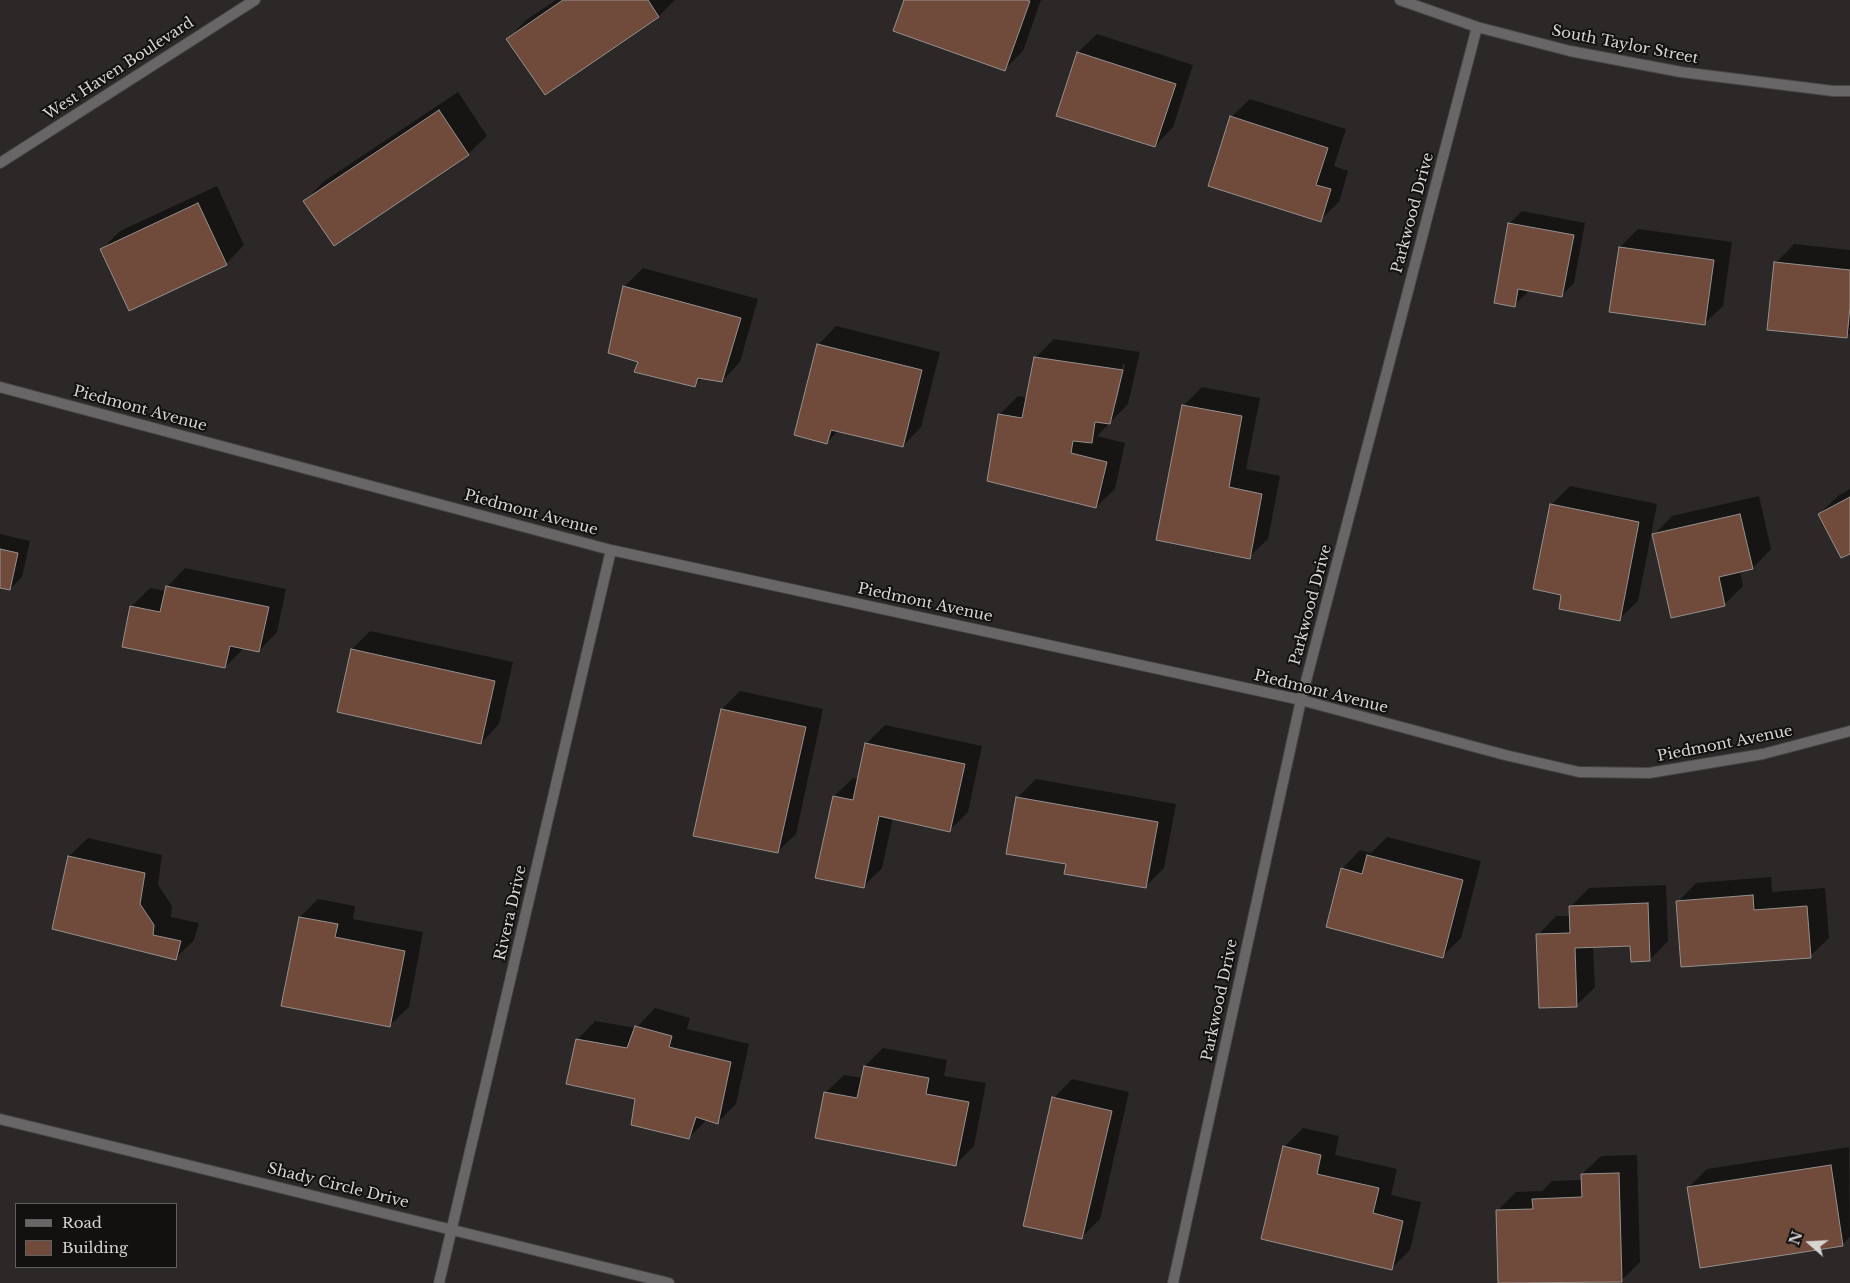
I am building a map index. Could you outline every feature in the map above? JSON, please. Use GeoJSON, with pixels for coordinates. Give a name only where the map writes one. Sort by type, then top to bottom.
{"type":"FeatureCollection","features":[{"type":"Feature","properties":{"kind":"street","name":"West Haven Boulevard"},"geometry":{"type":"LineString","coordinates":[[0,162],[255,0]]}},
{"type":"Feature","properties":{"kind":"street","name":"South Taylor Street"},"geometry":{"type":"LineString","coordinates":[[1400,0],[1477,27],[1570,51],[1681,72],[1833,91],[1850,91]]}},
{"type":"Feature","properties":{"kind":"street","name":"Parkwood Drive"},"geometry":{"type":"LineString","coordinates":[[1173,1283],[1302,700],[1477,27]]}},
{"type":"Feature","properties":{"kind":"street","name":"Piedmont Avenue"},"geometry":{"type":"LineString","coordinates":[[0,387],[611,550],[1302,700],[1505,756],[1579,772],[1649,773],[1763,754],[1850,731]]}},
{"type":"Feature","properties":{"kind":"street","name":"Rivera Drive"},"geometry":{"type":"LineString","coordinates":[[439,1283],[611,550]]}},
{"type":"Feature","properties":{"kind":"street","name":"Shady Circle Drive"},"geometry":{"type":"LineString","coordinates":[[0,1119],[669,1283]]}},
{"type":"Feature","properties":{"kind":"building"},"geometry":{"type":"Polygon","coordinates":[[[563,0],[648,0],[659,17],[545,95],[506,39],[563,0]]]}},
{"type":"Feature","properties":{"kind":"building"},"geometry":{"type":"Polygon","coordinates":[[[904,0],[1030,1],[1005,71],[893,31],[904,0]]]}},
{"type":"Feature","properties":{"kind":"building"},"geometry":{"type":"Polygon","coordinates":[[[1077,52],[1176,84],[1155,147],[1056,116],[1077,52]]]}},
{"type":"Feature","properties":{"kind":"building"},"geometry":{"type":"Polygon","coordinates":[[[439,110],[469,155],[334,246],[303,201],[439,110]]]}},
{"type":"Feature","properties":{"kind":"building"},"geometry":{"type":"Polygon","coordinates":[[[1230,116],[1328,148],[1316,185],[1331,189],[1321,222],[1208,186],[1230,116]]]}},
{"type":"Feature","properties":{"kind":"building"},"geometry":{"type":"Polygon","coordinates":[[[198,203],[227,265],[129,311],[100,249],[198,203]]]}},
{"type":"Feature","properties":{"kind":"building"},"geometry":{"type":"Polygon","coordinates":[[[1508,223],[1574,235],[1562,297],[1518,289],[1515,307],[1494,303],[1508,223]]]}},
{"type":"Feature","properties":{"kind":"building"},"geometry":{"type":"Polygon","coordinates":[[[1619,247],[1714,260],[1705,325],[1609,312],[1619,247]]]}},
{"type":"Feature","properties":{"kind":"building"},"geometry":{"type":"Polygon","coordinates":[[[1774,262],[1850,270],[1850,306],[1847,338],[1767,330],[1774,262]]]}},
{"type":"Feature","properties":{"kind":"building"},"geometry":{"type":"Polygon","coordinates":[[[623,286],[741,318],[722,382],[698,378],[695,387],[634,372],[638,362],[608,353],[623,286]]]}},
{"type":"Feature","properties":{"kind":"building"},"geometry":{"type":"Polygon","coordinates":[[[817,344],[922,370],[903,447],[831,430],[827,444],[794,435],[817,344]]]}},
{"type":"Feature","properties":{"kind":"building"},"geometry":{"type":"Polygon","coordinates":[[[1034,357],[1123,370],[1110,424],[1095,422],[1092,443],[1073,441],[1071,453],[1107,462],[1096,508],[987,481],[998,414],[1022,418],[1034,357]]]}},
{"type":"Feature","properties":{"kind":"building"},"geometry":{"type":"Polygon","coordinates":[[[1182,405],[1242,416],[1229,487],[1262,494],[1250,559],[1156,540],[1182,405]]]}},
{"type":"Feature","properties":{"kind":"building"},"geometry":{"type":"Polygon","coordinates":[[[1850,497],[1850,554],[1841,558],[1818,514],[1850,497]]]}},
{"type":"Feature","properties":{"kind":"building"},"geometry":{"type":"Polygon","coordinates":[[[1550,504],[1639,522],[1620,621],[1559,609],[1561,595],[1533,589],[1550,504]]]}},
{"type":"Feature","properties":{"kind":"building"},"geometry":{"type":"Polygon","coordinates":[[[1740,514],[1753,569],[1719,577],[1725,606],[1671,618],[1652,534],[1740,514]]]}},
{"type":"Feature","properties":{"kind":"building"},"geometry":{"type":"Polygon","coordinates":[[[0,549],[18,553],[10,590],[0,588],[0,549]]]}},
{"type":"Feature","properties":{"kind":"building"},"geometry":{"type":"Polygon","coordinates":[[[166,586],[269,607],[259,652],[230,646],[225,668],[122,647],[130,606],[160,612],[166,586]]]}},
{"type":"Feature","properties":{"kind":"building"},"geometry":{"type":"Polygon","coordinates":[[[351,649],[495,681],[481,744],[337,712],[351,649]]]}},
{"type":"Feature","properties":{"kind":"building"},"geometry":{"type":"Polygon","coordinates":[[[721,709],[806,727],[778,853],[693,836],[721,709]]]}},
{"type":"Feature","properties":{"kind":"building"},"geometry":{"type":"Polygon","coordinates":[[[865,743],[965,764],[950,832],[879,816],[864,888],[815,878],[833,796],[853,800],[865,743]]]}},
{"type":"Feature","properties":{"kind":"building"},"geometry":{"type":"Polygon","coordinates":[[[1016,797],[1158,822],[1146,888],[1064,874],[1066,864],[1006,854],[1016,797]]]}},
{"type":"Feature","properties":{"kind":"building"},"geometry":{"type":"Polygon","coordinates":[[[1367,855],[1463,880],[1443,958],[1326,927],[1341,868],[1362,874],[1367,855]]]}},
{"type":"Feature","properties":{"kind":"building"},"geometry":{"type":"Polygon","coordinates":[[[68,856],[145,873],[140,904],[154,925],[153,935],[181,941],[176,960],[52,929],[68,856]]]}},
{"type":"Feature","properties":{"kind":"building"},"geometry":{"type":"Polygon","coordinates":[[[1753,895],[1754,910],[1807,906],[1811,958],[1681,967],[1676,901],[1753,895]]]}},
{"type":"Feature","properties":{"kind":"building"},"geometry":{"type":"Polygon","coordinates":[[[1648,903],[1650,961],[1631,962],[1630,946],[1575,948],[1577,1007],[1539,1008],[1536,934],[1570,933],[1569,906],[1648,903]]]}},
{"type":"Feature","properties":{"kind":"building"},"geometry":{"type":"Polygon","coordinates":[[[299,917],[338,924],[335,937],[405,951],[390,1027],[281,1006],[299,917]]]}},
{"type":"Feature","properties":{"kind":"building"},"geometry":{"type":"Polygon","coordinates":[[[635,1026],[672,1036],[669,1047],[731,1062],[718,1124],[696,1117],[689,1139],[631,1125],[635,1099],[566,1084],[576,1039],[627,1048],[635,1026]]]}},
{"type":"Feature","properties":{"kind":"building"},"geometry":{"type":"Polygon","coordinates":[[[864,1066],[929,1078],[926,1094],[969,1102],[956,1166],[815,1138],[824,1092],[857,1098],[864,1066]]]}},
{"type":"Feature","properties":{"kind":"building"},"geometry":{"type":"Polygon","coordinates":[[[1052,1097],[1112,1111],[1082,1239],[1023,1226],[1052,1097]]]}},
{"type":"Feature","properties":{"kind":"building"},"geometry":{"type":"Polygon","coordinates":[[[1283,1146],[1321,1155],[1317,1174],[1379,1188],[1373,1213],[1403,1221],[1392,1270],[1261,1239],[1283,1146]]]}},
{"type":"Feature","properties":{"kind":"building"},"geometry":{"type":"Polygon","coordinates":[[[1831,1165],[1843,1246],[1700,1268],[1687,1187],[1831,1165]]]}},
{"type":"Feature","properties":{"kind":"building"},"geometry":{"type":"Polygon","coordinates":[[[1619,1173],[1622,1282],[1498,1283],[1496,1210],[1533,1209],[1532,1199],[1582,1197],[1581,1174],[1619,1173]]]}}]}
